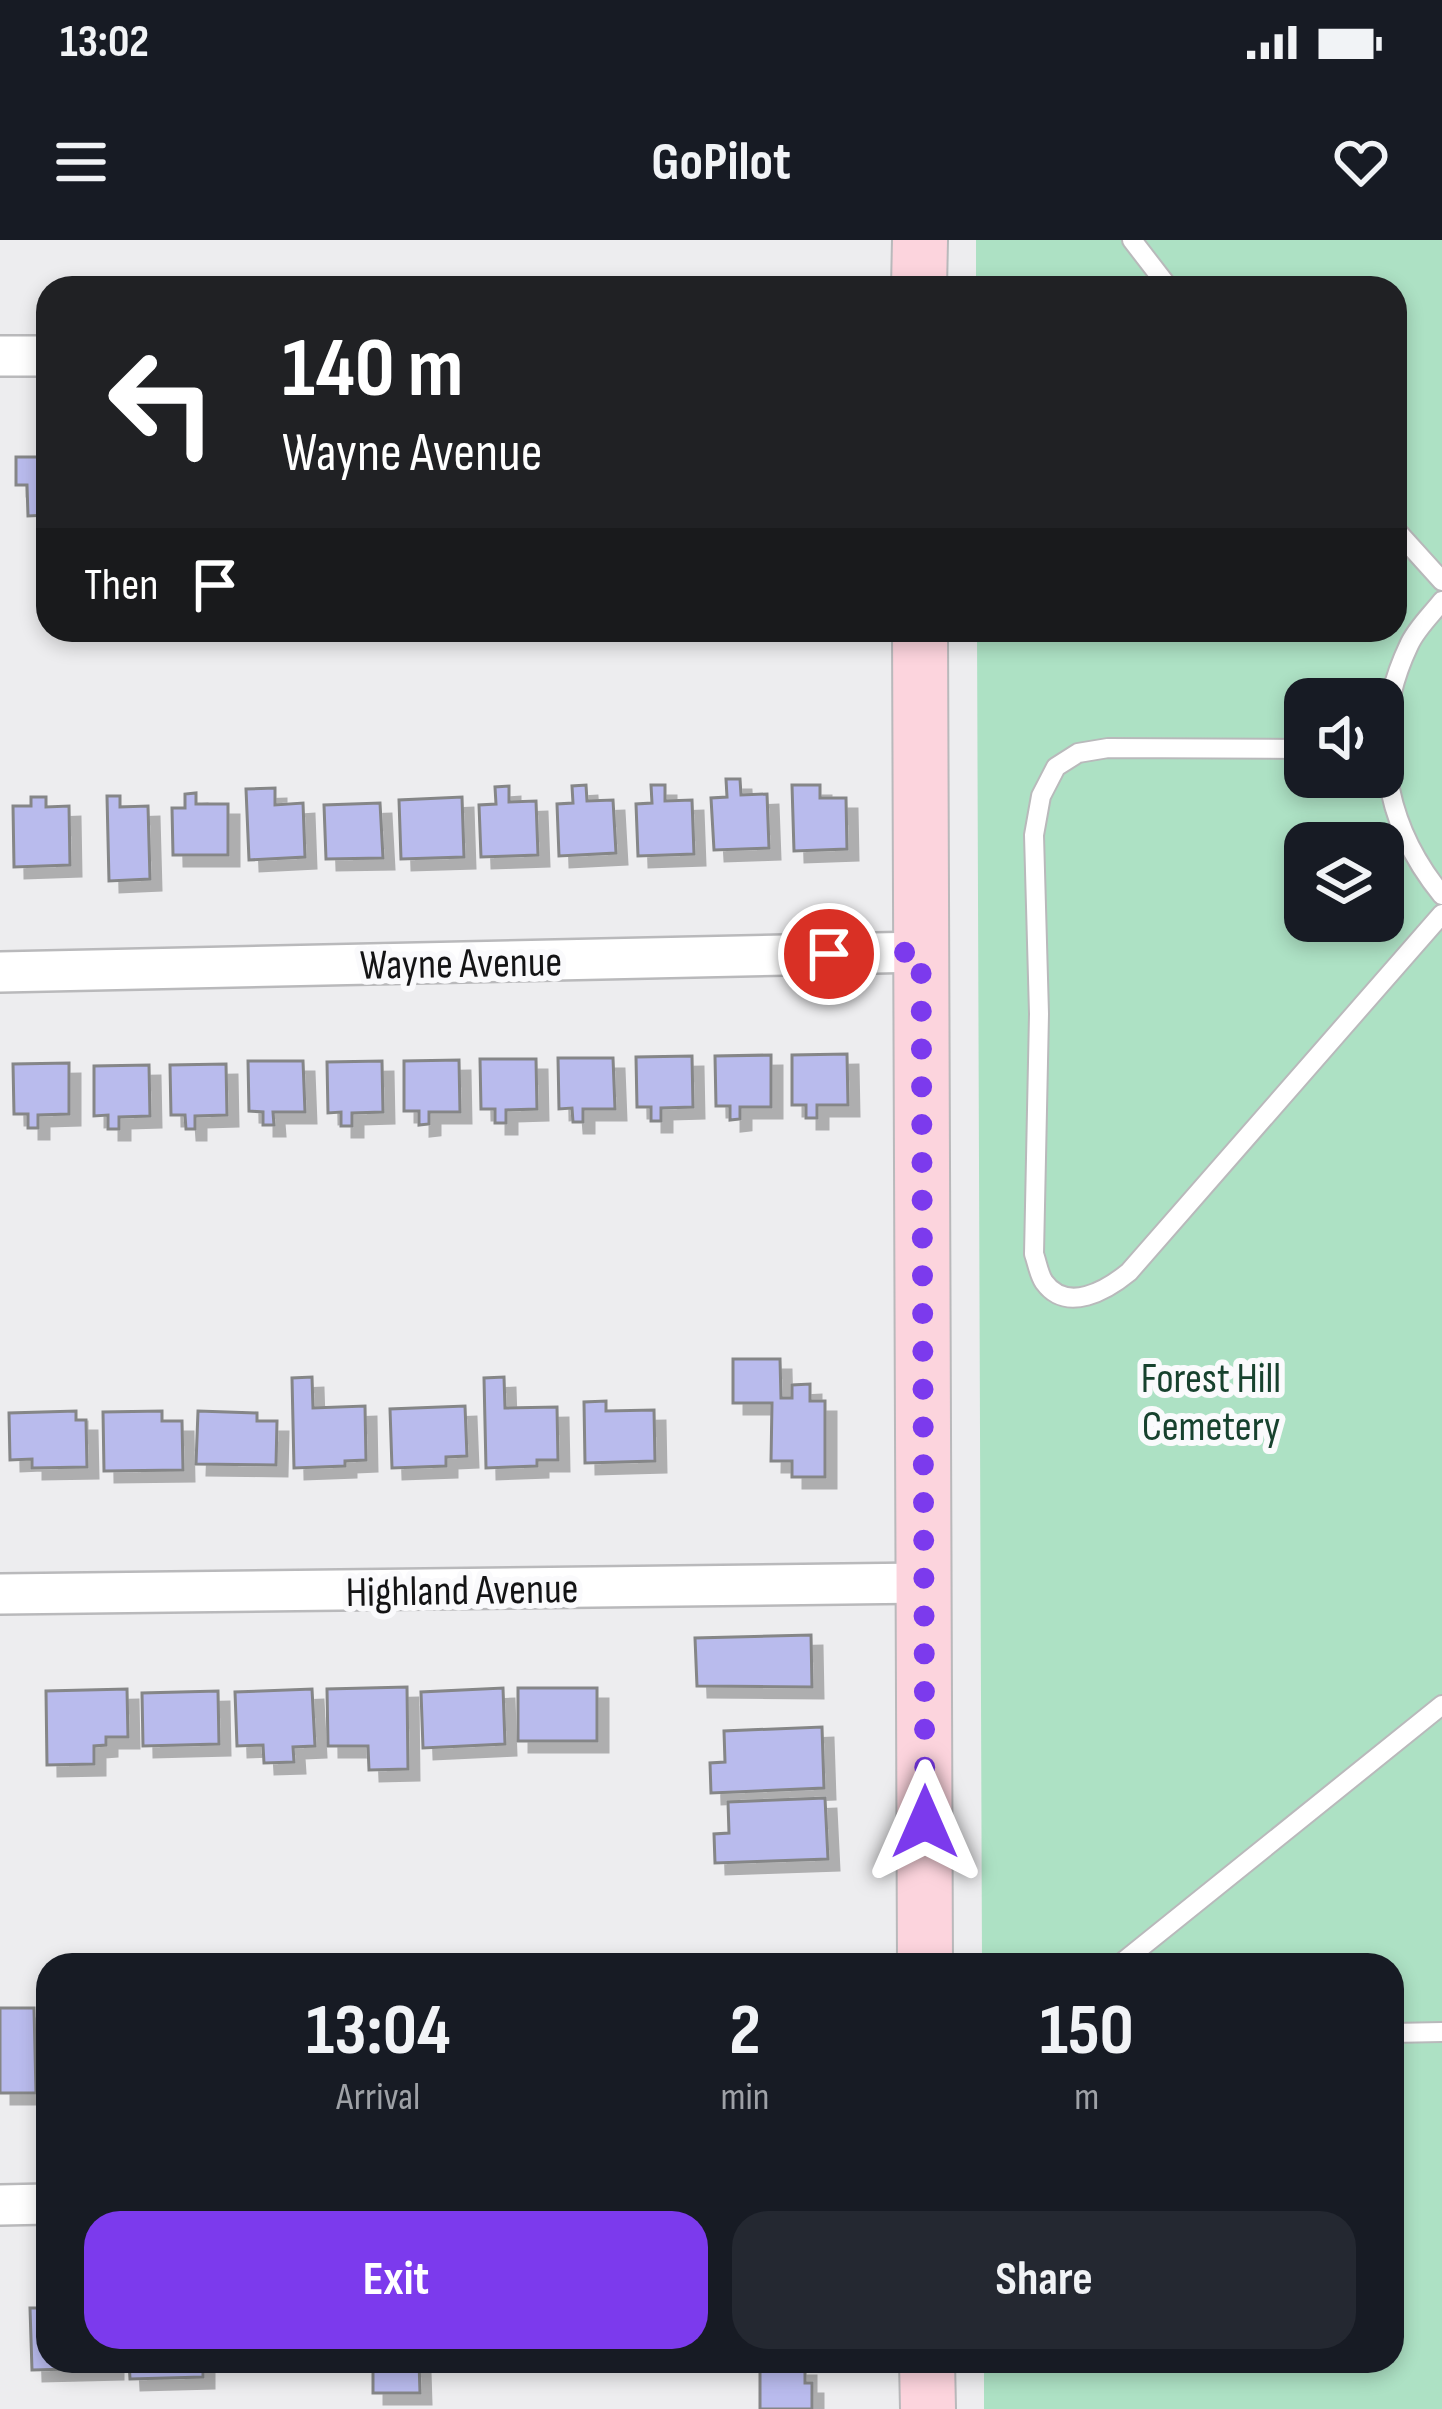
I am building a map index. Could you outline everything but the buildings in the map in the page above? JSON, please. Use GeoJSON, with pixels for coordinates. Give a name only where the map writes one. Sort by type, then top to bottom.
{"type":"FeatureCollection","features":[{"type":"Feature","properties":{"kind":"main road"},"geometry":{"type":"LineString","coordinates":[[920,240],[920,276]]}},
{"type":"Feature","properties":{"kind":"main road"},"geometry":{"type":"LineString","coordinates":[[920,642],[926,1953]]}},
{"type":"Feature","properties":{"kind":"main road"},"geometry":{"type":"LineString","coordinates":[[927,2373],[928,2409]]}},
{"type":"Feature","properties":{"kind":"street"},"geometry":{"type":"LineString","coordinates":[[0,356],[36,356]]}},
{"type":"Feature","properties":{"kind":"street","name":"Wayne Avenue"},"geometry":{"type":"LineString","coordinates":[[0,972],[921,952]]}},
{"type":"Feature","properties":{"kind":"street","name":"Highland Avenue"},"geometry":{"type":"LineString","coordinates":[[0,1594],[924,1583]]}},
{"type":"Feature","properties":{"kind":"street"},"geometry":{"type":"LineString","coordinates":[[0,2205],[36,2204]]}},
{"type":"Feature","properties":{"kind":"lane"},"geometry":{"type":"LineString","coordinates":[[1132,240],[1160,276]]}},
{"type":"Feature","properties":{"kind":"lane"},"geometry":{"type":"LineString","coordinates":[[1407,542],[1442,581]]}},
{"type":"Feature","properties":{"kind":"lane"},"geometry":{"type":"LineString","coordinates":[[1397,678],[1410,642],[1442,601]]}},
{"type":"Feature","properties":{"kind":"lane"},"geometry":{"type":"LineString","coordinates":[[1284,749],[1108,748],[1078,753],[1056,767],[1041,796],[1034,835],[1039,1082],[1034,1254],[1044,1282],[1063,1297],[1082,1298],[1107,1290],[1129,1272],[1442,914]]}},
{"type":"Feature","properties":{"kind":"lane"},"geometry":{"type":"LineString","coordinates":[[1391,798],[1399,826],[1442,895]]}},
{"type":"Feature","properties":{"kind":"lane"},"geometry":{"type":"LineString","coordinates":[[1134,1953],[1442,1705]]}},
{"type":"Feature","properties":{"kind":"lane"},"geometry":{"type":"LineString","coordinates":[[1404,2032],[1442,2032]]}},
{"type":"Feature","properties":{"kind":"green space","name":"Forest Hill Cemetery"},"geometry":{"type":"Polygon","coordinates":[[[976,240],[1442,240],[1442,2409],[984,2409],[984,2373],[1404,2373],[1404,1953],[982,1953],[977,642],[1407,642],[1407,276],[976,276],[976,240]]]}},
{"type":"Feature","properties":{"kind":"route"},"geometry":{"type":"LineString","coordinates":[[829,954],[921,952],[925,1822]]}}]}
